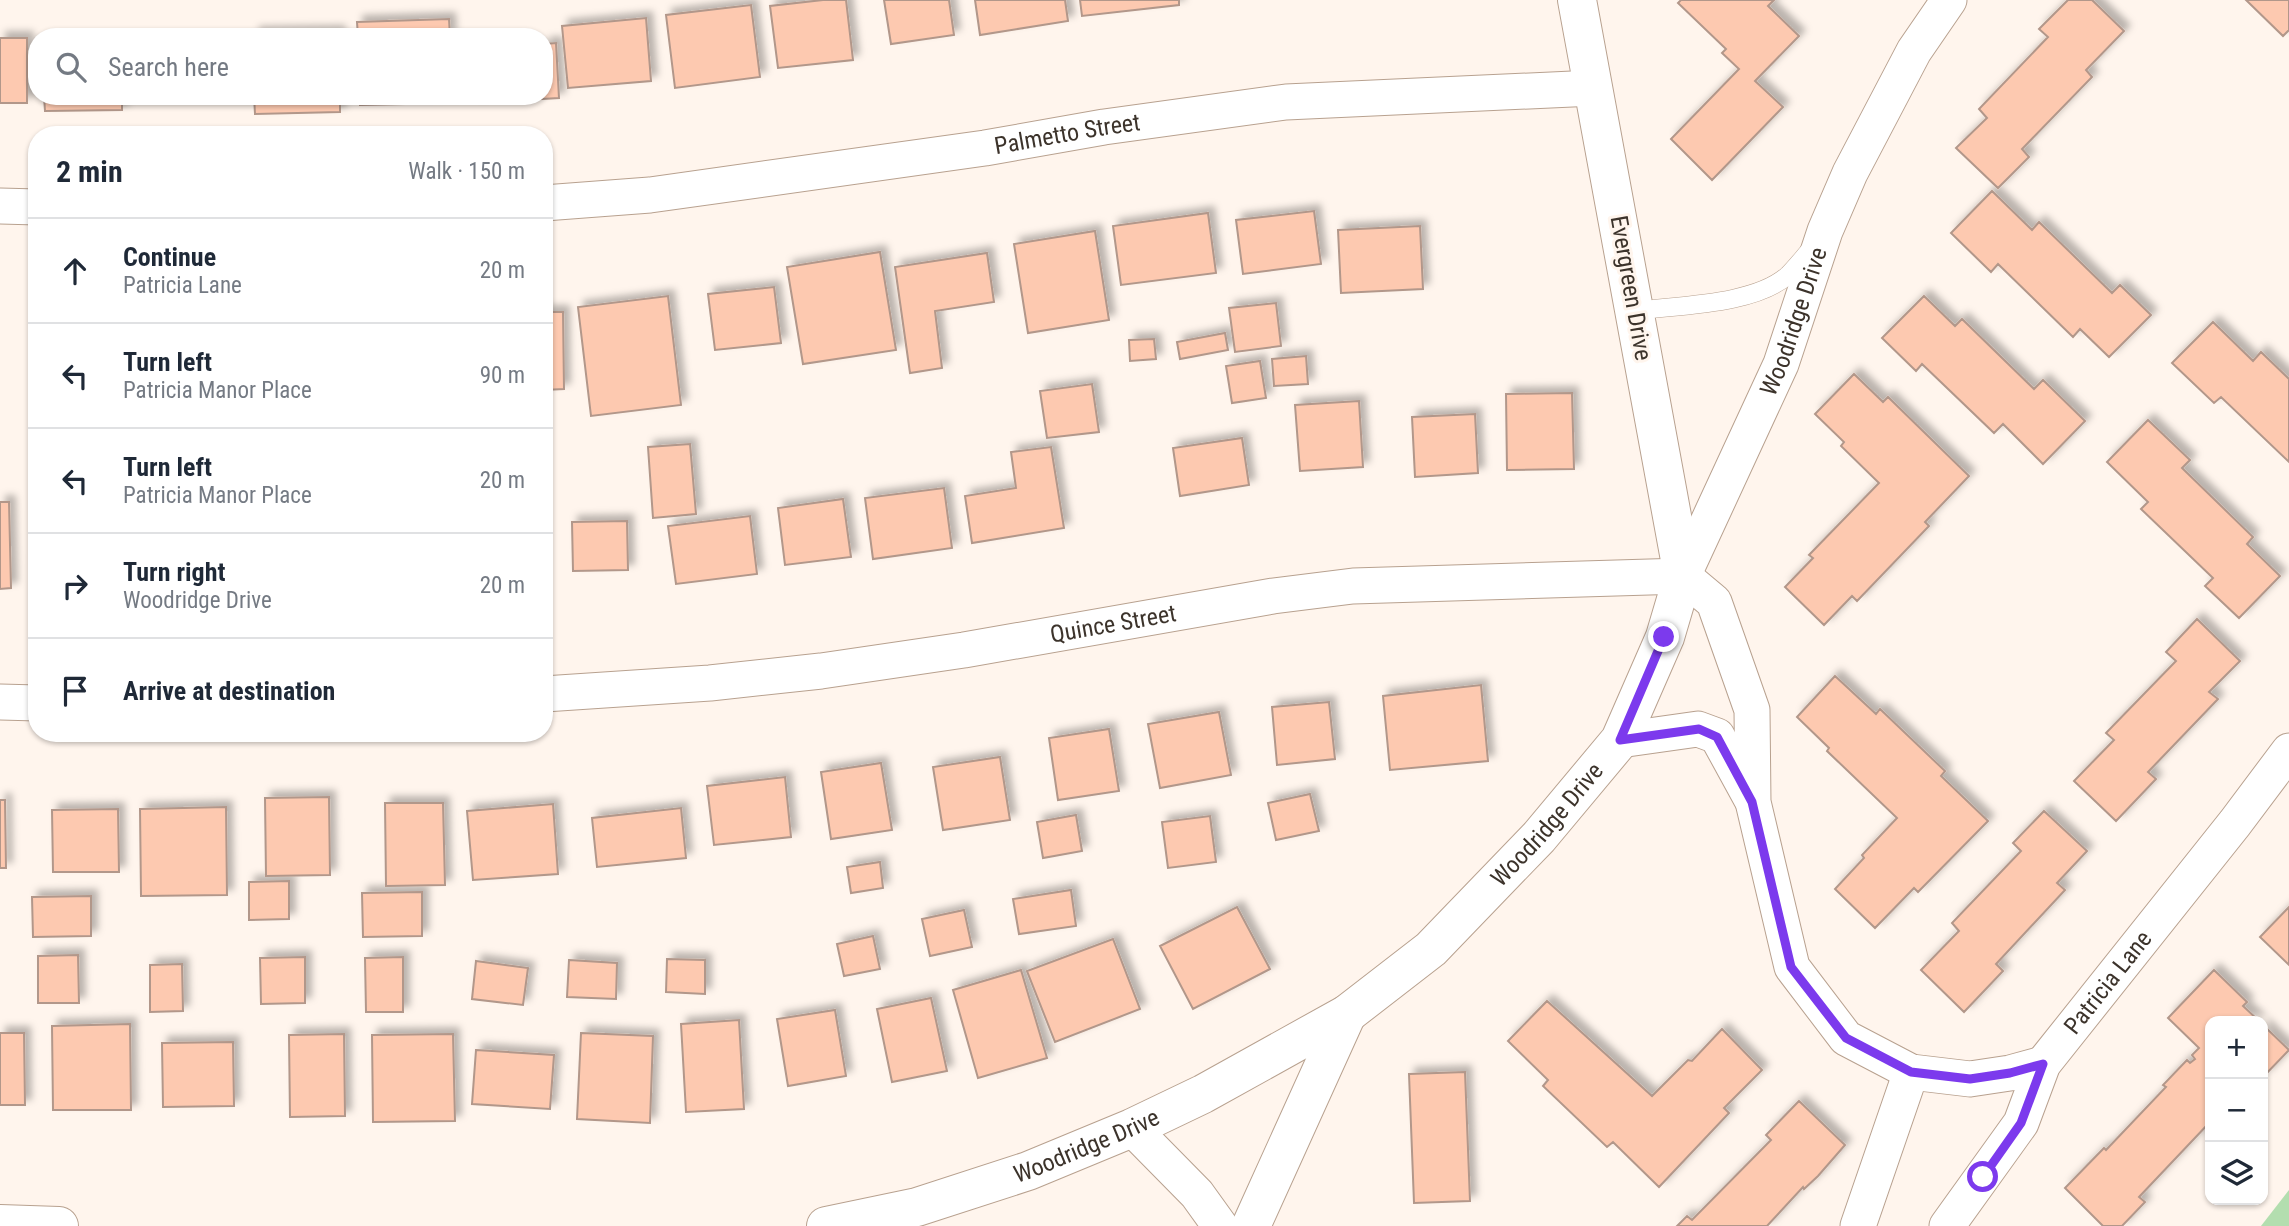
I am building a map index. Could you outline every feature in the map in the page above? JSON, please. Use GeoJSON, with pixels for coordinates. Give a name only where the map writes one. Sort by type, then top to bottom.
{"type":"FeatureCollection","features":[{"type":"Feature","properties":{"kind":"street","name":"Evergreen Drive"},"geometry":{"type":"LineString","coordinates":[[1577,0],[1684,576]]}},
{"type":"Feature","properties":{"kind":"street","name":"Woodridge Drive"},"geometry":{"type":"LineString","coordinates":[[826,1226],[918,1208],[1028,1171],[1132,1128],[1203,1094],[1347,1014],[1430,949],[1539,837],[1620,740],[1664,637],[1684,576],[1781,365],[1825,231],[1850,173],[1913,51],[1949,0]]}},
{"type":"Feature","properties":{"kind":"street","name":"Palmetto Street"},"geometry":{"type":"LineString","coordinates":[[553,202],[663,194],[1286,102],[1594,88]]}},
{"type":"Feature","properties":{"kind":"street"},"geometry":{"type":"LineString","coordinates":[[0,206],[28,207]]}},
{"type":"Feature","properties":{"kind":"street"},"geometry":{"type":"LineString","coordinates":[[1684,576],[1714,603],[1752,710],[1752,802],[1791,967],[1846,1038],[1911,1072],[1970,1079],[2010,1073],[2043,1064]]}},
{"type":"Feature","properties":{"kind":"street","name":"Quince Street"},"geometry":{"type":"LineString","coordinates":[[553,693],[696,684],[821,671],[964,650],[1273,596],[1353,586],[1684,576]]}},
{"type":"Feature","properties":{"kind":"street"},"geometry":{"type":"LineString","coordinates":[[0,702],[28,703]]}},
{"type":"Feature","properties":{"kind":"street"},"geometry":{"type":"LineString","coordinates":[[1620,740],[1699,729],[1717,737],[1752,802]]}},
{"type":"Feature","properties":{"kind":"street","name":"Patricia Lane"},"geometry":{"type":"LineString","coordinates":[[1947,1226],[2021,1123],[2043,1064],[2289,751]]}},
{"type":"Feature","properties":{"kind":"street"},"geometry":{"type":"LineString","coordinates":[[1251,1226],[1347,1014]]}},
{"type":"Feature","properties":{"kind":"street"},"geometry":{"type":"LineString","coordinates":[[1858,1226],[1911,1072]]}},
{"type":"Feature","properties":{"kind":"street"},"geometry":{"type":"LineString","coordinates":[[1132,1128],[1197,1194],[1220,1226]]}},
{"type":"Feature","properties":{"kind":"street"},"geometry":{"type":"LineString","coordinates":[[0,1224],[60,1226]]}},
{"type":"Feature","properties":{"kind":"lane"},"geometry":{"type":"LineString","coordinates":[[1635,311],[1737,298],[1760,292],[1787,276],[1825,231]]}},
{"type":"Feature","properties":{"kind":"green space"},"geometry":{"type":"Polygon","coordinates":[[[2289,1190],[2289,1226],[2261,1226],[2289,1190]]]}},
{"type":"Feature","properties":{"kind":"building"},"geometry":{"type":"Polygon","coordinates":[[[846,0],[853,60],[778,68],[770,6],[846,0]]]}},
{"type":"Feature","properties":{"kind":"building"},"geometry":{"type":"Polygon","coordinates":[[[884,0],[949,0],[954,35],[891,44],[884,0]]]}},
{"type":"Feature","properties":{"kind":"building"},"geometry":{"type":"Polygon","coordinates":[[[975,0],[1065,0],[1068,21],[980,35],[975,0]]]}},
{"type":"Feature","properties":{"kind":"building"},"geometry":{"type":"Polygon","coordinates":[[[1080,0],[1179,0],[1179,5],[1082,16],[1080,0]]]}},
{"type":"Feature","properties":{"kind":"building"},"geometry":{"type":"Polygon","coordinates":[[[1681,0],[1774,0],[1768,6],[1799,36],[1755,81],[1783,107],[1712,180],[1671,139],[1739,69],[1722,53],[1726,49],[1678,3],[1681,0]]]}},
{"type":"Feature","properties":{"kind":"building"},"geometry":{"type":"Polygon","coordinates":[[[2068,0],[2092,0],[2124,31],[2086,70],[2092,77],[2022,149],[2029,157],[1998,188],[1956,148],[1987,118],[1979,109],[2048,37],[2039,29],[2068,0]]]}},
{"type":"Feature","properties":{"kind":"building"},"geometry":{"type":"Polygon","coordinates":[[[2246,0],[2289,0],[2289,30],[2283,36],[2246,0]]]}},
{"type":"Feature","properties":{"kind":"building"},"geometry":{"type":"Polygon","coordinates":[[[751,5],[760,77],[675,88],[666,15],[751,5]]]}},
{"type":"Feature","properties":{"kind":"building"},"geometry":{"type":"Polygon","coordinates":[[[646,18],[651,81],[568,88],[562,26],[646,18]]]}},
{"type":"Feature","properties":{"kind":"building"},"geometry":{"type":"Polygon","coordinates":[[[449,19],[450,28],[357,28],[357,22],[449,19]]]}},
{"type":"Feature","properties":{"kind":"building"},"geometry":{"type":"Polygon","coordinates":[[[0,38],[27,38],[27,103],[0,103],[0,38]]]}},
{"type":"Feature","properties":{"kind":"building"},"geometry":{"type":"Polygon","coordinates":[[[553,43],[556,43],[559,98],[553,98],[553,43]]]}},
{"type":"Feature","properties":{"kind":"building"},"geometry":{"type":"Polygon","coordinates":[[[45,105],[122,105],[122,110],[45,111],[45,105]]]}},
{"type":"Feature","properties":{"kind":"building"},"geometry":{"type":"Polygon","coordinates":[[[254,105],[340,105],[340,112],[255,114],[254,105]]]}},
{"type":"Feature","properties":{"kind":"building"},"geometry":{"type":"Polygon","coordinates":[[[1992,191],[2032,230],[2039,222],[2112,293],[2120,285],[2151,315],[2109,357],[2080,329],[2073,337],[1998,264],[1991,272],[1951,233],[1992,191]]]}},
{"type":"Feature","properties":{"kind":"building"},"geometry":{"type":"Polygon","coordinates":[[[1314,211],[1321,264],[1243,274],[1236,220],[1314,211]]]}},
{"type":"Feature","properties":{"kind":"building"},"geometry":{"type":"Polygon","coordinates":[[[1208,213],[1216,273],[1121,285],[1113,226],[1208,213]]]}},
{"type":"Feature","properties":{"kind":"building"},"geometry":{"type":"Polygon","coordinates":[[[1420,226],[1423,289],[1341,293],[1338,230],[1420,226]]]}},
{"type":"Feature","properties":{"kind":"building"},"geometry":{"type":"Polygon","coordinates":[[[1095,231],[1109,320],[1028,333],[1014,244],[1095,231]]]}},
{"type":"Feature","properties":{"kind":"building"},"geometry":{"type":"Polygon","coordinates":[[[880,252],[896,350],[803,364],[787,267],[880,252]]]}},
{"type":"Feature","properties":{"kind":"building"},"geometry":{"type":"Polygon","coordinates":[[[987,253],[994,302],[935,311],[942,368],[910,373],[895,267],[987,253]]]}},
{"type":"Feature","properties":{"kind":"building"},"geometry":{"type":"Polygon","coordinates":[[[774,287],[781,343],[715,350],[708,294],[774,287]]]}},
{"type":"Feature","properties":{"kind":"building"},"geometry":{"type":"Polygon","coordinates":[[[668,296],[681,405],[591,416],[578,307],[668,296]]]}},
{"type":"Feature","properties":{"kind":"building"},"geometry":{"type":"Polygon","coordinates":[[[1924,296],[1955,326],[1962,319],[2034,389],[2043,380],[2085,421],[2043,464],[2003,424],[1994,433],[1922,364],[1916,371],[1882,338],[1924,296]]]}},
{"type":"Feature","properties":{"kind":"building"},"geometry":{"type":"Polygon","coordinates":[[[1276,303],[1281,346],[1235,352],[1229,308],[1276,303]]]}},
{"type":"Feature","properties":{"kind":"building"},"geometry":{"type":"Polygon","coordinates":[[[553,312],[563,312],[564,389],[553,390],[553,312]]]}},
{"type":"Feature","properties":{"kind":"building"},"geometry":{"type":"Polygon","coordinates":[[[2213,322],[2253,361],[2261,352],[2289,379],[2289,462],[2221,397],[2214,403],[2172,363],[2213,322]]]}},
{"type":"Feature","properties":{"kind":"building"},"geometry":{"type":"Polygon","coordinates":[[[1225,333],[1228,350],[1180,359],[1177,342],[1225,333]]]}},
{"type":"Feature","properties":{"kind":"building"},"geometry":{"type":"Polygon","coordinates":[[[1154,339],[1156,359],[1130,361],[1129,340],[1154,339]]]}},
{"type":"Feature","properties":{"kind":"building"},"geometry":{"type":"Polygon","coordinates":[[[1306,356],[1308,384],[1274,386],[1272,359],[1306,356]]]}},
{"type":"Feature","properties":{"kind":"building"},"geometry":{"type":"Polygon","coordinates":[[[1260,361],[1266,398],[1232,403],[1226,366],[1260,361]]]}},
{"type":"Feature","properties":{"kind":"building"},"geometry":{"type":"Polygon","coordinates":[[[1854,374],[1883,402],[1888,397],[1969,476],[1925,522],[1929,526],[1857,601],[1852,596],[1824,625],[1785,587],[1813,558],[1809,555],[1879,483],[1841,446],[1844,442],[1815,414],[1854,374]]]}},
{"type":"Feature","properties":{"kind":"building"},"geometry":{"type":"Polygon","coordinates":[[[1092,384],[1099,432],[1047,438],[1040,391],[1092,384]]]}},
{"type":"Feature","properties":{"kind":"building"},"geometry":{"type":"Polygon","coordinates":[[[1572,393],[1574,469],[1507,470],[1506,394],[1572,393]]]}},
{"type":"Feature","properties":{"kind":"building"},"geometry":{"type":"Polygon","coordinates":[[[1359,401],[1363,467],[1300,471],[1295,405],[1359,401]]]}},
{"type":"Feature","properties":{"kind":"building"},"geometry":{"type":"Polygon","coordinates":[[[1475,414],[1478,473],[1415,477],[1412,417],[1475,414]]]}},
{"type":"Feature","properties":{"kind":"building"},"geometry":{"type":"Polygon","coordinates":[[[2148,420],[2190,460],[2182,468],[2253,537],[2247,544],[2280,576],[2239,618],[2205,586],[2213,578],[2141,509],[2148,502],[2107,462],[2148,420]]]}},
{"type":"Feature","properties":{"kind":"building"},"geometry":{"type":"Polygon","coordinates":[[[1242,438],[1249,485],[1180,496],[1173,448],[1242,438]]]}},
{"type":"Feature","properties":{"kind":"building"},"geometry":{"type":"Polygon","coordinates":[[[690,444],[696,514],[653,518],[648,447],[690,444]]]}},
{"type":"Feature","properties":{"kind":"building"},"geometry":{"type":"Polygon","coordinates":[[[1051,447],[1064,528],[972,543],[965,496],[1016,488],[1011,452],[1051,447]]]}},
{"type":"Feature","properties":{"kind":"building"},"geometry":{"type":"Polygon","coordinates":[[[944,488],[952,548],[873,559],[865,498],[944,488]]]}},
{"type":"Feature","properties":{"kind":"building"},"geometry":{"type":"Polygon","coordinates":[[[843,499],[851,557],[785,565],[778,508],[843,499]]]}},
{"type":"Feature","properties":{"kind":"building"},"geometry":{"type":"Polygon","coordinates":[[[0,502],[9,502],[11,588],[0,589],[0,502]]]}},
{"type":"Feature","properties":{"kind":"building"},"geometry":{"type":"Polygon","coordinates":[[[750,516],[757,574],[676,584],[668,526],[750,516]]]}},
{"type":"Feature","properties":{"kind":"building"},"geometry":{"type":"Polygon","coordinates":[[[627,521],[628,570],[573,571],[572,522],[627,521]]]}},
{"type":"Feature","properties":{"kind":"building"},"geometry":{"type":"Polygon","coordinates":[[[2197,619],[2240,661],[2209,692],[2218,699],[2148,772],[2156,779],[2116,821],[2074,781],[2114,740],[2106,733],[2176,661],[2166,652],[2197,619]]]}},
{"type":"Feature","properties":{"kind":"building"},"geometry":{"type":"Polygon","coordinates":[[[1835,676],[1876,714],[1880,709],[1945,771],[1941,776],[1988,821],[1918,892],[1914,888],[1875,928],[1835,889],[1897,818],[1827,751],[1829,748],[1797,717],[1835,676]]]}},
{"type":"Feature","properties":{"kind":"building"},"geometry":{"type":"Polygon","coordinates":[[[1481,685],[1488,761],[1390,770],[1383,696],[1481,685]]]}},
{"type":"Feature","properties":{"kind":"building"},"geometry":{"type":"Polygon","coordinates":[[[1329,702],[1335,759],[1277,765],[1272,707],[1329,702]]]}},
{"type":"Feature","properties":{"kind":"building"},"geometry":{"type":"Polygon","coordinates":[[[1219,712],[1231,775],[1160,788],[1148,724],[1219,712]]]}},
{"type":"Feature","properties":{"kind":"building"},"geometry":{"type":"Polygon","coordinates":[[[1109,729],[1119,791],[1058,800],[1049,738],[1109,729]]]}},
{"type":"Feature","properties":{"kind":"building"},"geometry":{"type":"Polygon","coordinates":[[[1000,757],[1010,820],[943,830],[933,767],[1000,757]]]}},
{"type":"Feature","properties":{"kind":"building"},"geometry":{"type":"Polygon","coordinates":[[[881,763],[892,830],[831,839],[821,772],[881,763]]]}},
{"type":"Feature","properties":{"kind":"building"},"geometry":{"type":"Polygon","coordinates":[[[785,777],[791,837],[714,845],[707,786],[785,777]]]}},
{"type":"Feature","properties":{"kind":"building"},"geometry":{"type":"Polygon","coordinates":[[[1310,794],[1319,831],[1276,840],[1268,803],[1310,794]]]}},
{"type":"Feature","properties":{"kind":"building"},"geometry":{"type":"Polygon","coordinates":[[[329,797],[330,875],[266,876],[265,798],[329,797]]]}},
{"type":"Feature","properties":{"kind":"building"},"geometry":{"type":"Polygon","coordinates":[[[0,800],[5,800],[6,868],[0,868],[0,800]]]}},
{"type":"Feature","properties":{"kind":"building"},"geometry":{"type":"Polygon","coordinates":[[[385,803],[443,803],[445,885],[386,886],[385,803]]]}},
{"type":"Feature","properties":{"kind":"building"},"geometry":{"type":"Polygon","coordinates":[[[553,804],[558,874],[473,880],[467,811],[553,804]]]}},
{"type":"Feature","properties":{"kind":"building"},"geometry":{"type":"Polygon","coordinates":[[[226,807],[227,895],[141,896],[140,809],[226,807]]]}},
{"type":"Feature","properties":{"kind":"building"},"geometry":{"type":"Polygon","coordinates":[[[681,808],[686,858],[597,867],[592,818],[681,808]]]}},
{"type":"Feature","properties":{"kind":"building"},"geometry":{"type":"Polygon","coordinates":[[[118,809],[119,872],[53,872],[52,810],[118,809]]]}},
{"type":"Feature","properties":{"kind":"building"},"geometry":{"type":"Polygon","coordinates":[[[2044,811],[2087,851],[2057,883],[2065,890],[1996,964],[2003,971],[1964,1012],[1921,970],[1959,931],[1952,923],[2021,851],[2013,843],[2044,811]]]}},
{"type":"Feature","properties":{"kind":"building"},"geometry":{"type":"Polygon","coordinates":[[[1076,815],[1082,851],[1043,858],[1037,822],[1076,815]]]}},
{"type":"Feature","properties":{"kind":"building"},"geometry":{"type":"Polygon","coordinates":[[[1210,816],[1216,862],[1168,868],[1162,822],[1210,816]]]}},
{"type":"Feature","properties":{"kind":"building"},"geometry":{"type":"Polygon","coordinates":[[[880,862],[883,888],[851,893],[847,867],[880,862]]]}},
{"type":"Feature","properties":{"kind":"building"},"geometry":{"type":"Polygon","coordinates":[[[289,881],[289,919],[249,920],[249,882],[289,881]]]}},
{"type":"Feature","properties":{"kind":"building"},"geometry":{"type":"Polygon","coordinates":[[[1071,890],[1076,926],[1019,934],[1013,899],[1071,890]]]}},
{"type":"Feature","properties":{"kind":"building"},"geometry":{"type":"Polygon","coordinates":[[[422,892],[422,936],[363,937],[362,893],[422,892]]]}},
{"type":"Feature","properties":{"kind":"building"},"geometry":{"type":"Polygon","coordinates":[[[91,896],[91,936],[33,937],[32,897],[91,896]]]}},
{"type":"Feature","properties":{"kind":"building"},"geometry":{"type":"Polygon","coordinates":[[[1237,907],[1270,969],[1193,1009],[1160,946],[1237,907]]]}},
{"type":"Feature","properties":{"kind":"building"},"geometry":{"type":"Polygon","coordinates":[[[2289,907],[2289,965],[2260,937],[2289,907]]]}},
{"type":"Feature","properties":{"kind":"building"},"geometry":{"type":"Polygon","coordinates":[[[964,910],[972,947],[930,956],[922,919],[964,910]]]}},
{"type":"Feature","properties":{"kind":"building"},"geometry":{"type":"Polygon","coordinates":[[[873,936],[880,969],[844,976],[837,944],[873,936]]]}},
{"type":"Feature","properties":{"kind":"building"},"geometry":{"type":"Polygon","coordinates":[[[1113,939],[1140,1009],[1055,1042],[1027,971],[1113,939]]]}},
{"type":"Feature","properties":{"kind":"building"},"geometry":{"type":"Polygon","coordinates":[[[78,955],[79,1003],[38,1003],[38,956],[78,955]]]}},
{"type":"Feature","properties":{"kind":"building"},"geometry":{"type":"Polygon","coordinates":[[[305,957],[305,1003],[261,1004],[260,958],[305,957]]]}},
{"type":"Feature","properties":{"kind":"building"},"geometry":{"type":"Polygon","coordinates":[[[403,957],[403,1012],[366,1012],[365,958],[403,957]]]}},
{"type":"Feature","properties":{"kind":"building"},"geometry":{"type":"Polygon","coordinates":[[[667,959],[705,960],[705,994],[666,992],[667,959]]]}},
{"type":"Feature","properties":{"kind":"building"},"geometry":{"type":"Polygon","coordinates":[[[569,960],[617,963],[616,999],[567,997],[569,960]]]}},
{"type":"Feature","properties":{"kind":"building"},"geometry":{"type":"Polygon","coordinates":[[[476,961],[528,968],[523,1005],[472,999],[476,961]]]}},
{"type":"Feature","properties":{"kind":"building"},"geometry":{"type":"Polygon","coordinates":[[[182,964],[183,1011],[150,1012],[150,965],[182,964]]]}},
{"type":"Feature","properties":{"kind":"building"},"geometry":{"type":"Polygon","coordinates":[[[1021,970],[1047,1058],[978,1078],[953,990],[1021,970]]]}},
{"type":"Feature","properties":{"kind":"building"},"geometry":{"type":"Polygon","coordinates":[[[2214,970],[2247,1002],[2243,1006],[2254,1016],[2205,1016],[2205,1127],[2139,1197],[2145,1202],[2122,1226],[2103,1226],[2065,1188],[2104,1148],[2106,1150],[2166,1087],[2163,1085],[2187,1060],[2190,1063],[2195,1059],[2192,1055],[2199,1048],[2168,1018],[2214,970]]]}},
{"type":"Feature","properties":{"kind":"building"},"geometry":{"type":"Polygon","coordinates":[[[931,998],[947,1071],[892,1082],[877,1009],[931,998]]]}},
{"type":"Feature","properties":{"kind":"building"},"geometry":{"type":"Polygon","coordinates":[[[1547,1001],[1652,1096],[1688,1060],[1692,1061],[1722,1029],[1762,1070],[1724,1108],[1729,1113],[1659,1187],[1613,1142],[1607,1147],[1543,1086],[1548,1080],[1508,1041],[1547,1001]]]}},
{"type":"Feature","properties":{"kind":"building"},"geometry":{"type":"Polygon","coordinates":[[[835,1010],[846,1076],[788,1086],[777,1019],[835,1010]]]}},
{"type":"Feature","properties":{"kind":"building"},"geometry":{"type":"Polygon","coordinates":[[[739,1020],[744,1109],[686,1112],[681,1024],[739,1020]]]}},
{"type":"Feature","properties":{"kind":"building"},"geometry":{"type":"Polygon","coordinates":[[[130,1024],[131,1110],[53,1110],[52,1026],[130,1024]]]}},
{"type":"Feature","properties":{"kind":"building"},"geometry":{"type":"Polygon","coordinates":[[[2268,1030],[2289,1050],[2268,1072],[2268,1030]]]}},
{"type":"Feature","properties":{"kind":"building"},"geometry":{"type":"Polygon","coordinates":[[[0,1033],[24,1033],[25,1105],[0,1105],[0,1033]]]}},
{"type":"Feature","properties":{"kind":"building"},"geometry":{"type":"Polygon","coordinates":[[[581,1033],[653,1036],[650,1123],[577,1119],[581,1033]]]}},
{"type":"Feature","properties":{"kind":"building"},"geometry":{"type":"Polygon","coordinates":[[[344,1034],[345,1116],[290,1117],[289,1035],[344,1034]]]}},
{"type":"Feature","properties":{"kind":"building"},"geometry":{"type":"Polygon","coordinates":[[[453,1034],[455,1121],[373,1122],[372,1035],[453,1034]]]}},
{"type":"Feature","properties":{"kind":"building"},"geometry":{"type":"Polygon","coordinates":[[[233,1042],[234,1106],[163,1107],[162,1043],[233,1042]]]}},
{"type":"Feature","properties":{"kind":"building"},"geometry":{"type":"Polygon","coordinates":[[[476,1050],[554,1055],[550,1109],[472,1104],[476,1050]]]}},
{"type":"Feature","properties":{"kind":"building"},"geometry":{"type":"Polygon","coordinates":[[[1465,1072],[1470,1201],[1414,1203],[1409,1074],[1465,1072]]]}},
{"type":"Feature","properties":{"kind":"building"},"geometry":{"type":"Polygon","coordinates":[[[1799,1101],[1845,1145],[1818,1176],[1804,1189],[1803,1187],[1767,1226],[1677,1226],[1687,1216],[1692,1220],[1771,1140],[1766,1135],[1799,1101]]]}},
{"type":"Feature","properties":{"kind":"route"},"geometry":{"type":"LineString","coordinates":[[1664,637],[1620,740],[1699,729],[1717,737],[1752,802],[1791,967],[1846,1038],[1911,1072],[1970,1079],[2010,1073],[2043,1064],[2021,1123],[1983,1177]]}}]}
